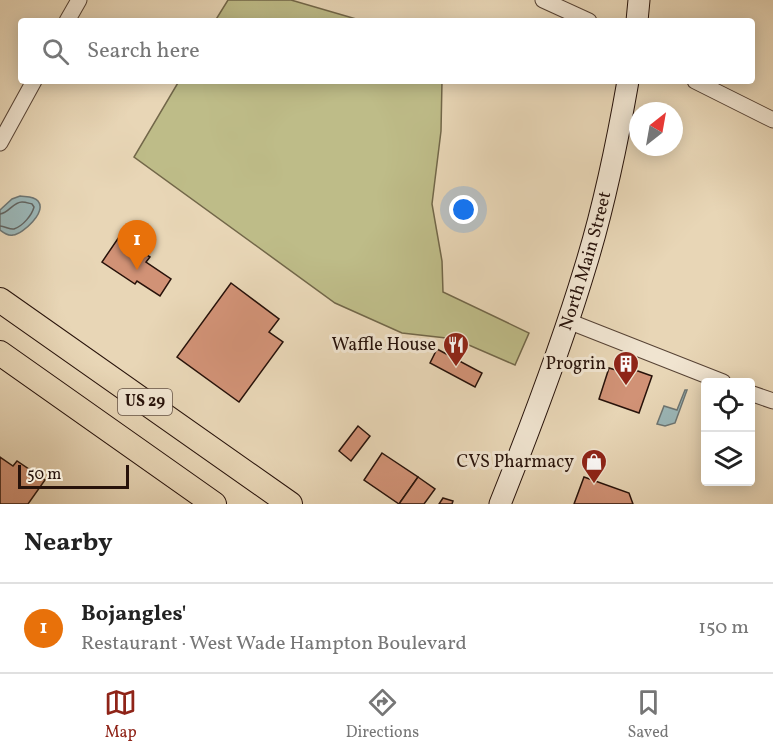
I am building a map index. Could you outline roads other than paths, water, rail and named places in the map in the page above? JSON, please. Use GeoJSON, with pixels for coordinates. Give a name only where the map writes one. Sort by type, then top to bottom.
{"type":"FeatureCollection","features":[{"type":"Feature","properties":{"kind":"main road"},"geometry":{"type":"LineString","coordinates":[[637,18],[639,0]]}},
{"type":"Feature","properties":{"kind":"main road","name":"North Main Street"},"geometry":{"type":"LineString","coordinates":[[500,504],[536,414],[586,266],[606,191],[628,84]]}},
{"type":"Feature","properties":{"kind":"main road","name":"US 29"},"geometry":{"type":"LineString","coordinates":[[0,300],[290,504]]}},
{"type":"Feature","properties":{"kind":"main road","name":"US 29"},"geometry":{"type":"LineString","coordinates":[[0,353],[214,504]]}},
{"type":"Feature","properties":{"kind":"street"},"geometry":{"type":"LineString","coordinates":[[69,18],[79,0]]}},
{"type":"Feature","properties":{"kind":"street"},"geometry":{"type":"LineString","coordinates":[[543,0],[582,18]]}},
{"type":"Feature","properties":{"kind":"street"},"geometry":{"type":"LineString","coordinates":[[0,143],[32,84]]}},
{"type":"Feature","properties":{"kind":"street"},"geometry":{"type":"LineString","coordinates":[[701,84],[773,120]]}},
{"type":"Feature","properties":{"kind":"street"},"geometry":{"type":"LineString","coordinates":[[568,321],[713,378]]}},
{"type":"Feature","properties":{"kind":"street"},"geometry":{"type":"LineString","coordinates":[[755,395],[773,402]]}},
{"type":"Feature","properties":{"kind":"water"},"geometry":{"type":"Polygon","coordinates":[[[20,196],[36,199],[40,206],[39,211],[33,222],[22,231],[8,235],[0,230],[0,210],[12,199],[20,196]]]}},
{"type":"Feature","properties":{"kind":"water"},"geometry":{"type":"Polygon","coordinates":[[[687,390],[675,423],[665,426],[657,424],[664,406],[677,410],[687,390]]]}},
{"type":"Feature","properties":{"kind":"place","name":"Bojangles'"},"geometry":{"type":"Point","coordinates":[137,270]}},
{"type":"Feature","properties":{"kind":"place","name":"Waffle House"},"geometry":{"type":"Point","coordinates":[456,368]}},
{"type":"Feature","properties":{"kind":"place","name":"Progrin"},"geometry":{"type":"Point","coordinates":[626,387]}},
{"type":"Feature","properties":{"kind":"place","name":"CVS Pharmacy"},"geometry":{"type":"Point","coordinates":[594,485]}}]}
